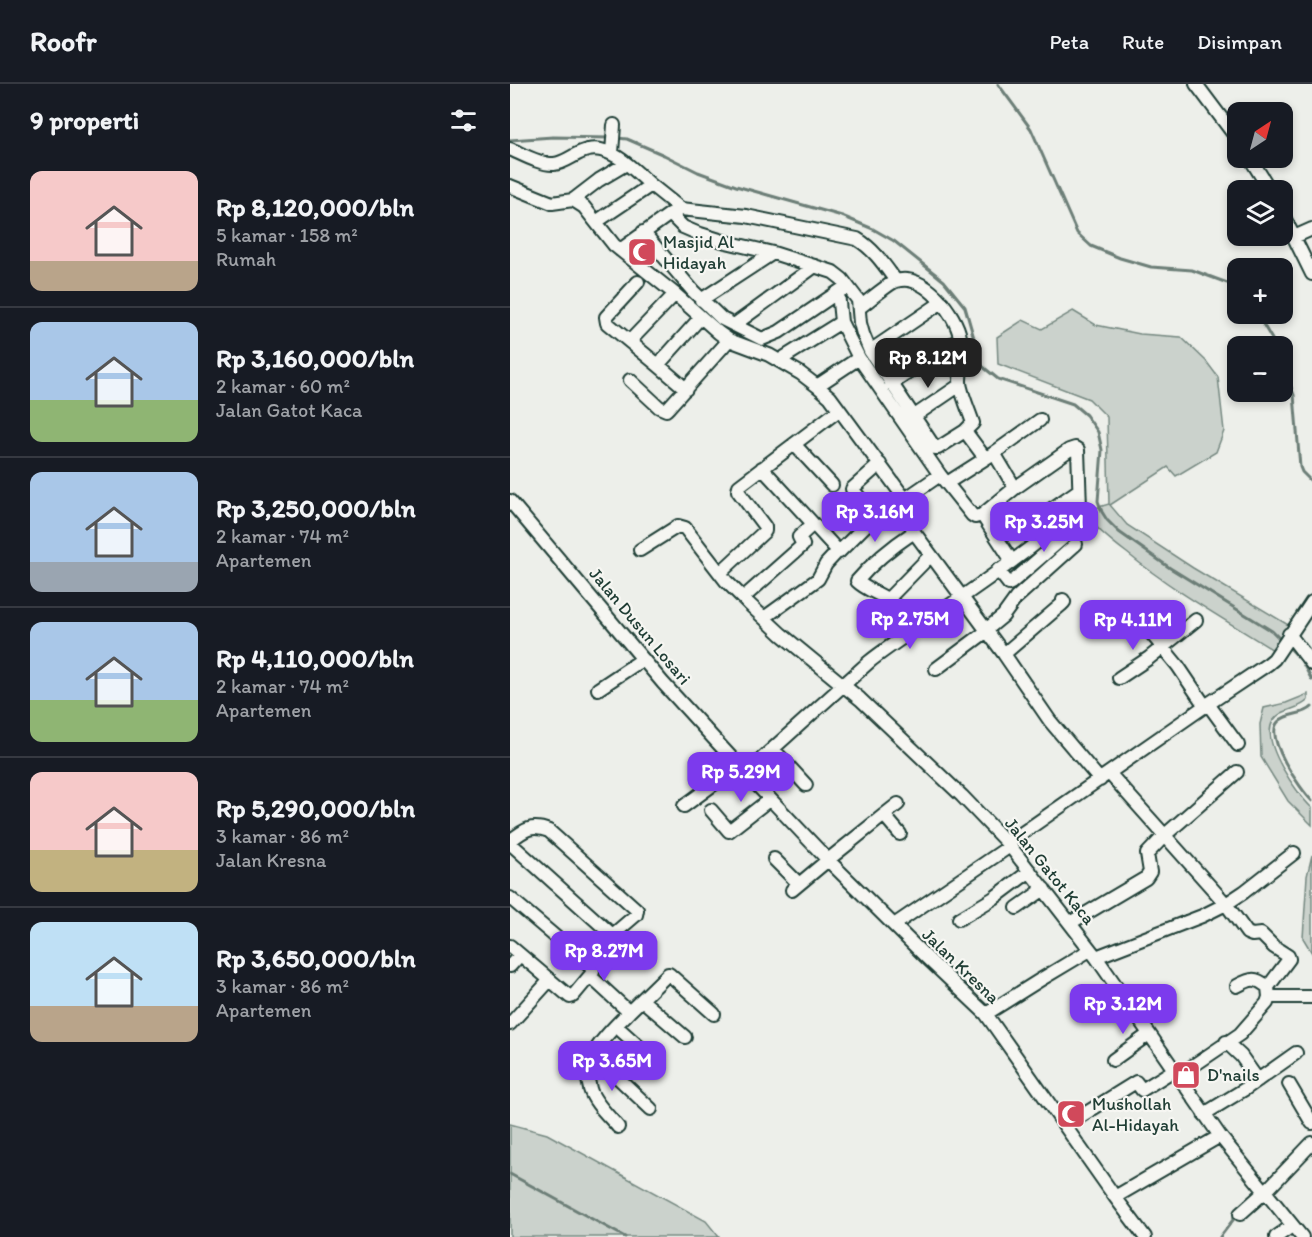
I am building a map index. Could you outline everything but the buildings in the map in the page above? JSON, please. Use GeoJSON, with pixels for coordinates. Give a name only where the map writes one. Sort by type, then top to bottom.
{"type":"FeatureCollection","features":[{"type":"Feature","properties":{"kind":"street"},"geometry":{"type":"LineString","coordinates":[[1196,84],[1227,125]]}},
{"type":"Feature","properties":{"kind":"street"},"geometry":{"type":"LineString","coordinates":[[612,150],[614,128]]}},
{"type":"Feature","properties":{"kind":"street"},"geometry":{"type":"LineString","coordinates":[[510,149],[551,165],[588,150],[612,150],[651,185],[676,212],[683,227],[726,242],[773,253],[833,272],[843,289],[858,300],[860,323],[870,351],[935,448],[965,431],[973,423],[960,385],[962,360],[960,339],[954,320],[942,302],[932,292],[917,283],[910,280],[896,281],[859,308]]}},
{"type":"Feature","properties":{"kind":"street"},"geometry":{"type":"LineString","coordinates":[[510,186],[552,203],[573,200],[599,180],[626,164]]}},
{"type":"Feature","properties":{"kind":"street"},"geometry":{"type":"LineString","coordinates":[[596,222],[651,185]]}},
{"type":"Feature","properties":{"kind":"street"},"geometry":{"type":"LineString","coordinates":[[573,200],[584,207],[620,250],[719,333],[729,340],[770,354],[818,386],[830,397],[905,499],[904,510],[914,532],[1050,721],[1165,835],[1226,904],[1247,933],[1261,934],[1274,947],[1288,956],[1289,959],[1269,992],[1267,1003],[1239,1034],[1176,1073],[1142,1090],[1136,1082],[1065,1126]]}},
{"type":"Feature","properties":{"kind":"street"},"geometry":{"type":"LineString","coordinates":[[620,250],[643,232],[676,212],[746,216],[857,239],[875,253],[896,281]]}},
{"type":"Feature","properties":{"kind":"street"},"geometry":{"type":"LineString","coordinates":[[1312,228],[1294,237],[1312,274]]}},
{"type":"Feature","properties":{"kind":"street"},"geometry":{"type":"LineString","coordinates":[[643,232],[701,300],[722,319],[762,339],[779,332],[843,289]]}},
{"type":"Feature","properties":{"kind":"street"},"geometry":{"type":"LineString","coordinates":[[701,300],[773,253]]}},
{"type":"Feature","properties":{"kind":"street"},"geometry":{"type":"LineString","coordinates":[[734,325],[815,266]]}},
{"type":"Feature","properties":{"kind":"street"},"geometry":{"type":"LineString","coordinates":[[638,282],[605,320],[686,389]]}},
{"type":"Feature","properties":{"kind":"street"},"geometry":{"type":"LineString","coordinates":[[684,806],[718,781],[742,769],[772,749],[891,645],[1012,561],[1080,508],[1078,450],[1074,448],[1015,488],[982,515],[975,517],[972,515],[859,358],[841,322],[843,289]]}},
{"type":"Feature","properties":{"kind":"street"},"geometry":{"type":"LineString","coordinates":[[630,341],[675,294]]}},
{"type":"Feature","properties":{"kind":"street"},"geometry":{"type":"LineString","coordinates":[[870,351],[942,302]]}},
{"type":"Feature","properties":{"kind":"street"},"geometry":{"type":"LineString","coordinates":[[658,364],[701,317]]}},
{"type":"Feature","properties":{"kind":"street"},"geometry":{"type":"LineString","coordinates":[[780,360],[841,322]]}},
{"type":"Feature","properties":{"kind":"street"},"geometry":{"type":"LineString","coordinates":[[891,384],[960,339]]}},
{"type":"Feature","properties":{"kind":"street"},"geometry":{"type":"LineString","coordinates":[[630,380],[666,410],[729,340]]}},
{"type":"Feature","properties":{"kind":"street"},"geometry":{"type":"LineString","coordinates":[[818,386],[859,358]]}},
{"type":"Feature","properties":{"kind":"street"},"geometry":{"type":"LineString","coordinates":[[913,417],[960,385]]}},
{"type":"Feature","properties":{"kind":"street"},"geometry":{"type":"LineString","coordinates":[[720,573],[765,531],[765,527],[737,489],[739,486],[839,410]]}},
{"type":"Feature","properties":{"kind":"street"},"geometry":{"type":"LineString","coordinates":[[905,499],[989,455],[1040,420]]}},
{"type":"Feature","properties":{"kind":"street"},"geometry":{"type":"LineString","coordinates":[[965,431],[989,455],[1015,488]]}},
{"type":"Feature","properties":{"kind":"street"},"geometry":{"type":"LineString","coordinates":[[794,444],[832,485]]}},
{"type":"Feature","properties":{"kind":"street"},"geometry":{"type":"LineString","coordinates":[[764,618],[818,579],[826,564],[875,516],[852,489],[880,464]]}},
{"type":"Feature","properties":{"kind":"street"},"geometry":{"type":"LineString","coordinates":[[762,468],[838,551]]}},
{"type":"Feature","properties":{"kind":"street"},"geometry":{"type":"LineString","coordinates":[[999,501],[1020,530],[1078,490]]}},
{"type":"Feature","properties":{"kind":"street","name":"Jalan Dusun Losari"},"geometry":{"type":"LineString","coordinates":[[510,501],[663,683],[742,769]]}},
{"type":"Feature","properties":{"kind":"street"},"geometry":{"type":"LineString","coordinates":[[982,515],[1012,561]]}},
{"type":"Feature","properties":{"kind":"street"},"geometry":{"type":"LineString","coordinates":[[998,570],[1009,584],[1011,583],[1070,532],[1062,522]]}},
{"type":"Feature","properties":{"kind":"street"},"geometry":{"type":"LineString","coordinates":[[743,598],[803,544],[799,537],[813,524]]}},
{"type":"Feature","properties":{"kind":"street","name":"Jalan Gatot Kaca"},"geometry":{"type":"LineString","coordinates":[[640,550],[681,525],[685,528],[743,598],[860,699],[962,796],[1009,845],[1044,889],[1093,954],[1220,1136],[1302,1237]]}},
{"type":"Feature","properties":{"kind":"street"},"geometry":{"type":"LineString","coordinates":[[914,532],[881,557],[857,580],[857,583],[898,608],[914,630]]}},
{"type":"Feature","properties":{"kind":"street"},"geometry":{"type":"LineString","coordinates":[[936,669],[1003,616],[1016,598],[1076,544]]}},
{"type":"Feature","properties":{"kind":"street"},"geometry":{"type":"LineString","coordinates":[[888,600],[931,555]]}},
{"type":"Feature","properties":{"kind":"street"},"geometry":{"type":"LineString","coordinates":[[1004,654],[1061,605],[1063,600]]}},
{"type":"Feature","properties":{"kind":"street"},"geometry":{"type":"LineString","coordinates":[[894,925],[1268,664],[1274,659],[1312,604]]}},
{"type":"Feature","properties":{"kind":"street"},"geometry":{"type":"LineString","coordinates":[[1119,678],[1196,620]]}},
{"type":"Feature","properties":{"kind":"street"},"geometry":{"type":"LineString","coordinates":[[1141,621],[1238,745]]}},
{"type":"Feature","properties":{"kind":"street"},"geometry":{"type":"LineString","coordinates":[[1288,636],[1312,664]]}},
{"type":"Feature","properties":{"kind":"street"},"geometry":{"type":"LineString","coordinates":[[598,689],[644,659]]}},
{"type":"Feature","properties":{"kind":"street"},"geometry":{"type":"LineString","coordinates":[[772,749],[806,785]]}},
{"type":"Feature","properties":{"kind":"street","name":"Jalan Kresna"},"geometry":{"type":"LineString","coordinates":[[742,769],[828,860],[986,1014],[1144,1237]]}},
{"type":"Feature","properties":{"kind":"street"},"geometry":{"type":"LineString","coordinates":[[1070,923],[1146,878],[1149,872],[1147,854],[1237,771]]}},
{"type":"Feature","properties":{"kind":"street"},"geometry":{"type":"LineString","coordinates":[[711,810],[729,831],[770,799]]}},
{"type":"Feature","properties":{"kind":"street"},"geometry":{"type":"LineString","coordinates":[[774,859],[796,887],[898,804]]}},
{"type":"Feature","properties":{"kind":"street"},"geometry":{"type":"LineString","coordinates":[[884,815],[900,834]]}},
{"type":"Feature","properties":{"kind":"street"},"geometry":{"type":"LineString","coordinates":[[532,828],[549,831],[637,910],[636,915],[615,933],[610,933],[510,842],[523,831],[532,828]]}},
{"type":"Feature","properties":{"kind":"street"},"geometry":{"type":"LineString","coordinates":[[986,1014],[1040,980],[1093,954],[1202,916],[1226,904],[1294,853]]}},
{"type":"Feature","properties":{"kind":"street"},"geometry":{"type":"LineString","coordinates":[[959,919],[994,898],[1030,871]]}},
{"type":"Feature","properties":{"kind":"street"},"geometry":{"type":"LineString","coordinates":[[1017,908],[1044,889]]}},
{"type":"Feature","properties":{"kind":"street"},"geometry":{"type":"LineString","coordinates":[[510,898],[593,969],[593,972],[572,997],[549,981],[515,951],[510,966]]}},
{"type":"Feature","properties":{"kind":"street"},"geometry":{"type":"LineString","coordinates":[[618,1127],[590,1090],[588,1073],[593,1054],[602,1039],[669,974],[714,1014]]}},
{"type":"Feature","properties":{"kind":"street"},"geometry":{"type":"LineString","coordinates":[[590,976],[629,1012]]}},
{"type":"Feature","properties":{"kind":"street"},"geometry":{"type":"LineString","coordinates":[[1237,986],[1254,979],[1259,980],[1269,992],[1312,997]]}},
{"type":"Feature","properties":{"kind":"street"},"geometry":{"type":"LineString","coordinates":[[510,1024],[549,981]]}},
{"type":"Feature","properties":{"kind":"street"},"geometry":{"type":"LineString","coordinates":[[642,1000],[685,1037]]}},
{"type":"Feature","properties":{"kind":"street"},"geometry":{"type":"LineString","coordinates":[[616,1026],[655,1061]]}},
{"type":"Feature","properties":{"kind":"street"},"geometry":{"type":"LineString","coordinates":[[1113,1060],[1149,1034]]}},
{"type":"Feature","properties":{"kind":"street"},"geometry":{"type":"LineString","coordinates":[[1226,1042],[1241,1056],[1258,1080]]}},
{"type":"Feature","properties":{"kind":"street"},"geometry":{"type":"LineString","coordinates":[[1204,1114],[1296,1053]]}},
{"type":"Feature","properties":{"kind":"street"},"geometry":{"type":"LineString","coordinates":[[593,1054],[651,1108]]}},
{"type":"Feature","properties":{"kind":"street"},"geometry":{"type":"LineString","coordinates":[[1289,1084],[1312,1123]]}},
{"type":"Feature","properties":{"kind":"street"},"geometry":{"type":"LineString","coordinates":[[1114,1197],[1220,1136]]}},
{"type":"Feature","properties":{"kind":"street"},"geometry":{"type":"LineString","coordinates":[[1240,1214],[1312,1143]]}},
{"type":"Feature","properties":{"kind":"street"},"geometry":{"type":"LineString","coordinates":[[1276,1237],[1292,1226]]}},
{"type":"Feature","properties":{"kind":"shaded area"},"geometry":{"type":"Polygon","coordinates":[[[1073,311],[1096,325],[1140,334],[1181,337],[1206,361],[1218,377],[1224,431],[1216,452],[1176,476],[1168,467],[1110,505],[1127,525],[1290,626],[1273,650],[1144,567],[1109,539],[1083,512],[1109,504],[1107,417],[1089,399],[998,364],[997,337],[1023,320],[1042,329],[1073,311]]]}},
{"type":"Feature","properties":{"kind":"shaded area"},"geometry":{"type":"Polygon","coordinates":[[[1308,694],[1308,700],[1304,704],[1276,717],[1270,730],[1282,767],[1312,808],[1312,825],[1288,801],[1261,757],[1260,724],[1264,708],[1286,703],[1308,694]]]}},
{"type":"Feature","properties":{"kind":"shaded area"},"geometry":{"type":"Polygon","coordinates":[[[1312,855],[1312,953],[1303,938],[1307,876],[1312,855]]]}},
{"type":"Feature","properties":{"kind":"shaded area"},"geometry":{"type":"Polygon","coordinates":[[[510,1124],[547,1134],[706,1221],[719,1237],[510,1237],[510,1124]]]}},
{"type":"Feature","properties":{"kind":"waterway"},"geometry":{"type":"LineString","coordinates":[[998,84],[1031,129],[1077,233],[1091,246],[1151,267],[1192,270],[1227,283]]}},
{"type":"Feature","properties":{"kind":"waterway"},"geometry":{"type":"LineString","coordinates":[[510,140],[553,137],[610,138]]}},
{"type":"Feature","properties":{"kind":"waterway"},"geometry":{"type":"LineString","coordinates":[[617,138],[627,139],[698,172],[736,186],[842,216],[894,241],[944,281],[965,307],[982,366],[998,379],[1073,404],[1086,415],[1098,432],[1102,450],[1098,501],[1107,520],[1119,532],[1170,568],[1272,631],[1281,640]]}},
{"type":"Feature","properties":{"kind":"waterway"},"geometry":{"type":"LineString","coordinates":[[1263,324],[1270,336]]}},
{"type":"Feature","properties":{"kind":"waterway"},"geometry":{"type":"LineString","coordinates":[[1293,392],[1300,467],[1312,482]]}},
{"type":"Feature","properties":{"kind":"waterway"},"geometry":{"type":"LineString","coordinates":[[1286,644],[1301,660],[1312,680]]}},
{"type":"Feature","properties":{"kind":"waterway"},"geometry":{"type":"LineString","coordinates":[[1312,707],[1282,719],[1275,729],[1279,750],[1285,763],[1312,801]]}},
{"type":"Feature","properties":{"kind":"waterway"},"geometry":{"type":"LineString","coordinates":[[510,1174],[625,1237]]}},
{"type":"Feature","properties":{"kind":"waterway"},"geometry":{"type":"LineString","coordinates":[[1220,1237],[1236,1216]]}},
{"type":"Feature","properties":{"kind":"place","name":"Masjid Al Hidayah"},"geometry":{"type":"Point","coordinates":[642,252]}},
{"type":"Feature","properties":{"kind":"place","name":"D'nails"},"geometry":{"type":"Point","coordinates":[1186,1075]}},
{"type":"Feature","properties":{"kind":"place","name":"Mushollah Al-Hidayah"},"geometry":{"type":"Point","coordinates":[1071,1114]}}]}
